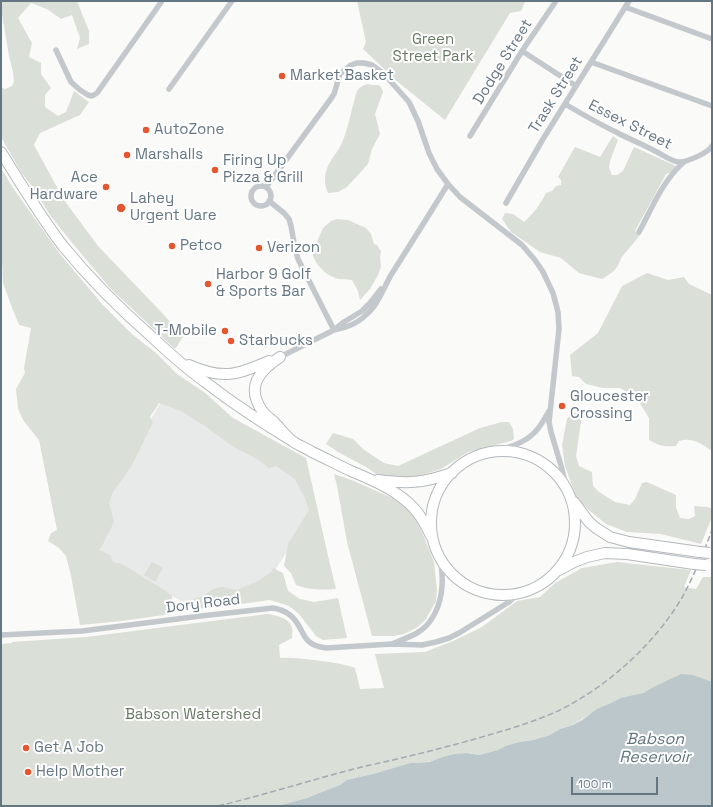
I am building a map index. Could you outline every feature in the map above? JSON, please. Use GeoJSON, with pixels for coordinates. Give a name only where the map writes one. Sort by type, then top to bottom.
{"type":"FeatureCollection","features":[{"type":"Feature","properties":{"kind":"highway"},"geometry":{"type":"LineString","coordinates":[[1,152],[40,214],[63,246],[124,312],[173,357],[208,385],[258,420],[331,462],[370,478],[409,502],[425,524],[447,568],[465,584],[486,593],[497,595],[517,594],[530,590],[543,583],[557,571],[574,562],[605,553],[627,554],[709,566]]}},
{"type":"Feature","properties":{"kind":"highway"},"geometry":{"type":"LineString","coordinates":[[173,357],[206,372],[220,374],[246,371],[280,357]]}},
{"type":"Feature","properties":{"kind":"highway"},"geometry":{"type":"LineString","coordinates":[[280,357],[269,364],[258,377],[255,386],[256,398],[263,412],[291,440]]}},
{"type":"Feature","properties":{"kind":"highway"},"geometry":{"type":"LineString","coordinates":[[435,545],[432,528],[432,511],[440,489],[453,472],[478,456],[488,453],[512,452],[526,455],[535,459],[556,474],[589,522],[602,533],[610,537],[629,542],[707,553]]}},
{"type":"Feature","properties":{"kind":"highway"},"geometry":{"type":"LineString","coordinates":[[370,478],[413,483],[435,479],[453,472]]}},
{"type":"Feature","properties":{"kind":"highway"},"geometry":{"type":"LineString","coordinates":[[557,571],[569,552],[574,536],[575,522],[571,497]]}},
{"type":"Feature","properties":{"kind":"street"},"geometry":{"type":"LineString","coordinates":[[56,50],[71,82],[88,95],[95,95],[162,1]]}},
{"type":"Feature","properties":{"kind":"street"},"geometry":{"type":"LineString","coordinates":[[169,89],[232,1]]}},
{"type":"Feature","properties":{"kind":"street","name":"Dodge Street"},"geometry":{"type":"LineString","coordinates":[[470,136],[522,50],[556,1]]}},
{"type":"Feature","properties":{"kind":"street","name":"Trask Street"},"geometry":{"type":"LineString","coordinates":[[506,203],[543,139],[629,1]]}},
{"type":"Feature","properties":{"kind":"street"},"geometry":{"type":"LineString","coordinates":[[625,7],[712,39]]}},
{"type":"Feature","properties":{"kind":"street"},"geometry":{"type":"LineString","coordinates":[[522,50],[576,86]]}},
{"type":"Feature","properties":{"kind":"street"},"geometry":{"type":"LineString","coordinates":[[591,62],[712,106]]}},
{"type":"Feature","properties":{"kind":"street"},"geometry":{"type":"LineString","coordinates":[[266,187],[334,94],[340,74],[356,63],[372,65],[384,74],[409,102],[418,121],[429,153],[437,169],[448,184],[460,197],[522,245],[543,272],[553,293],[558,312],[559,329],[549,422],[566,488]]}},
{"type":"Feature","properties":{"kind":"street","name":"Essex Street"},"geometry":{"type":"LineString","coordinates":[[565,104],[614,132],[654,150],[668,159],[679,162],[686,160]]}},
{"type":"Feature","properties":{"kind":"street"},"geometry":{"type":"LineString","coordinates":[[639,232],[667,181],[679,166],[686,160],[711,149],[712,146]]}},
{"type":"Feature","properties":{"kind":"street"},"geometry":{"type":"LineString","coordinates":[[280,357],[334,330],[347,328],[364,317],[380,297],[388,280],[448,184]]}},
{"type":"Feature","properties":{"kind":"street"},"geometry":{"type":"LineString","coordinates":[[260,186],[266,187],[271,195],[269,202],[264,206],[257,206],[251,198],[251,192],[253,189],[260,186]]}},
{"type":"Feature","properties":{"kind":"street"},"geometry":{"type":"LineString","coordinates":[[269,202],[284,213],[289,219],[292,226],[298,259],[334,330]]}},
{"type":"Feature","properties":{"kind":"street"},"geometry":{"type":"LineString","coordinates":[[488,453],[519,443],[532,436],[541,426],[550,409]]}},
{"type":"Feature","properties":{"kind":"street","name":"Dory Road"},"geometry":{"type":"LineString","coordinates":[[392,644],[418,632],[426,626],[436,612],[442,595],[443,585],[441,558]]}},
{"type":"Feature","properties":{"kind":"street","name":"Dory Road"},"geometry":{"type":"LineString","coordinates":[[1,633],[82,631],[195,616],[273,608],[284,611],[290,615],[308,641],[318,647],[326,648],[392,644],[422,645],[449,638],[459,633],[509,602],[517,594]]}},
{"type":"Feature","properties":{"kind":"shaded area"},"geometry":{"type":"Polygon","coordinates":[[[163,398],[299,477],[313,512],[269,579],[234,591],[219,591],[197,610],[100,556],[106,499],[163,398]]]}},
{"type":"Feature","properties":{"kind":"green space"},"geometry":{"type":"Polygon","coordinates":[[[1,1],[77,1],[89,31],[89,44],[77,49],[80,38],[72,15],[61,19],[47,9],[31,3],[18,18],[32,43],[29,57],[41,63],[41,74],[51,88],[45,95],[45,107],[58,116],[66,112],[74,91],[89,102],[80,115],[40,133],[34,145],[64,200],[98,246],[183,337],[175,349],[111,289],[69,239],[50,215],[21,172],[1,137],[1,87],[5,89],[12,86],[14,82],[1,1]]]}},
{"type":"Feature","properties":{"kind":"green space","name":"Green Street Park"},"geometry":{"type":"Polygon","coordinates":[[[357,1],[525,2],[521,11],[510,13],[445,120],[398,82],[363,49],[366,42],[357,1]]]}},
{"type":"Feature","properties":{"kind":"green space"},"geometry":{"type":"Polygon","coordinates":[[[368,84],[379,85],[383,92],[375,114],[380,134],[372,149],[368,164],[347,187],[338,192],[328,193],[325,180],[327,168],[343,141],[357,91],[362,86],[368,84]]]}},
{"type":"Feature","properties":{"kind":"green space"},"geometry":{"type":"Polygon","coordinates":[[[613,136],[618,140],[610,161],[609,168],[612,175],[617,175],[623,171],[634,147],[676,166],[673,172],[666,174],[635,231],[640,235],[621,258],[616,268],[602,279],[579,273],[561,258],[540,252],[511,232],[502,219],[505,213],[513,214],[524,222],[536,209],[546,193],[552,191],[556,186],[561,185],[561,180],[558,177],[575,147],[600,157],[613,136]]]}},
{"type":"Feature","properties":{"kind":"green space"},"geometry":{"type":"Polygon","coordinates":[[[1,168],[13,188],[60,254],[102,304],[133,335],[156,353],[177,374],[204,392],[233,418],[306,458],[336,589],[325,590],[306,588],[296,585],[291,573],[284,566],[288,544],[309,510],[305,498],[295,479],[276,466],[269,468],[259,460],[232,446],[205,426],[181,411],[159,403],[150,417],[153,422],[131,467],[113,492],[109,503],[114,522],[100,550],[110,555],[113,562],[122,564],[172,596],[170,612],[164,615],[80,625],[66,556],[59,548],[48,541],[51,533],[57,530],[39,440],[23,420],[18,408],[16,389],[25,373],[24,368],[31,328],[19,325],[3,283],[1,240],[1,168]]]}},
{"type":"Feature","properties":{"kind":"green space"},"geometry":{"type":"Polygon","coordinates":[[[337,219],[348,220],[366,228],[371,234],[374,244],[377,245],[381,251],[381,266],[378,275],[370,289],[360,300],[358,291],[352,280],[337,279],[329,275],[317,264],[313,257],[312,253],[323,228],[331,221],[337,219]]]}},
{"type":"Feature","properties":{"kind":"green space"},"geometry":{"type":"Polygon","coordinates":[[[647,273],[668,280],[684,277],[689,284],[712,295],[712,451],[700,443],[692,440],[679,441],[676,446],[662,446],[649,440],[649,418],[636,397],[620,388],[603,388],[586,384],[579,377],[572,376],[570,355],[598,333],[622,286],[647,273]]]}},
{"type":"Feature","properties":{"kind":"green space"},"geometry":{"type":"Polygon","coordinates":[[[573,412],[582,415],[576,456],[579,466],[592,472],[593,486],[599,492],[615,502],[630,505],[635,499],[642,483],[647,482],[676,495],[676,507],[680,518],[689,519],[695,516],[694,506],[708,507],[712,509],[712,517],[701,544],[661,534],[627,532],[606,524],[577,499],[565,466],[562,445],[567,419],[573,412]]]}},
{"type":"Feature","properties":{"kind":"green space"},"geometry":{"type":"Polygon","coordinates":[[[502,422],[509,422],[513,429],[514,439],[511,441],[468,452],[441,469],[416,477],[397,478],[376,474],[326,444],[333,433],[353,439],[363,449],[384,463],[398,466],[480,428],[502,422]]]}},
{"type":"Feature","properties":{"kind":"green space"},"geometry":{"type":"Polygon","coordinates":[[[334,474],[392,498],[406,507],[414,517],[421,530],[434,562],[437,589],[436,601],[426,619],[418,627],[404,634],[394,636],[372,636],[347,542],[334,474]]]}},
{"type":"Feature","properties":{"kind":"green space"},"geometry":{"type":"Polygon","coordinates":[[[152,562],[163,568],[155,582],[144,575],[152,562]]]}},
{"type":"Feature","properties":{"kind":"green space","name":"Babson Watershed"},"geometry":{"type":"Polygon","coordinates":[[[617,562],[691,570],[684,587],[696,589],[703,577],[712,577],[712,686],[645,692],[590,714],[573,725],[560,729],[550,735],[519,742],[479,755],[467,753],[459,754],[407,767],[406,765],[348,780],[340,785],[307,798],[277,806],[1,806],[1,644],[86,637],[267,614],[286,619],[292,628],[292,638],[279,645],[280,658],[314,660],[350,666],[355,668],[360,689],[384,688],[375,654],[425,652],[482,627],[517,601],[540,597],[555,583],[582,568],[617,562]]]}},
{"type":"Feature","properties":{"kind":"green space"},"geometry":{"type":"Polygon","coordinates":[[[273,568],[283,573],[288,591],[300,599],[314,602],[338,598],[347,638],[323,640],[316,636],[299,614],[289,606],[270,600],[195,609],[194,599],[202,597],[213,589],[222,587],[237,590],[260,580],[271,572],[273,568]]]}},
{"type":"Feature","properties":{"kind":"water","name":"Babson Reservoir"},"geometry":{"type":"Polygon","coordinates":[[[681,674],[693,675],[712,682],[712,806],[277,806],[307,798],[340,785],[347,780],[411,763],[429,762],[455,754],[467,753],[479,755],[519,742],[550,735],[560,729],[573,725],[597,709],[621,698],[643,693],[681,674]]]}},
{"type":"Feature","properties":{"kind":"railway"},"geometry":{"type":"LineString","coordinates":[[218,806],[496,733],[548,715],[576,701],[612,677],[659,631],[683,596],[699,563],[712,530]]}},
{"type":"Feature","properties":{"kind":"place","name":"Market Basket"},"geometry":{"type":"Point","coordinates":[282,76]}},
{"type":"Feature","properties":{"kind":"place","name":"AutoZone"},"geometry":{"type":"Point","coordinates":[146,130]}},
{"type":"Feature","properties":{"kind":"place","name":"Marshalls"},"geometry":{"type":"Point","coordinates":[127,155]}},
{"type":"Feature","properties":{"kind":"place","name":"Firing Up Pizza & Grill"},"geometry":{"type":"Point","coordinates":[215,170]}},
{"type":"Feature","properties":{"kind":"place","name":"Ace Hardware"},"geometry":{"type":"Point","coordinates":[106,187]}},
{"type":"Feature","properties":{"kind":"place","name":"Lahey Urgent Uare"},"geometry":{"type":"Point","coordinates":[121,208]}},
{"type":"Feature","properties":{"kind":"place","name":"Petco"},"geometry":{"type":"Point","coordinates":[172,246]}},
{"type":"Feature","properties":{"kind":"place","name":"Verizon"},"geometry":{"type":"Point","coordinates":[259,248]}},
{"type":"Feature","properties":{"kind":"place","name":"Harbor 9 Golf & Sports Bar"},"geometry":{"type":"Point","coordinates":[208,284]}},
{"type":"Feature","properties":{"kind":"place","name":"T-Mobile"},"geometry":{"type":"Point","coordinates":[225,331]}},
{"type":"Feature","properties":{"kind":"place","name":"Starbucks"},"geometry":{"type":"Point","coordinates":[231,341]}},
{"type":"Feature","properties":{"kind":"place","name":"Gloucester Crossing"},"geometry":{"type":"Point","coordinates":[562,406]}},
{"type":"Feature","properties":{"kind":"place","name":"Get A Job"},"geometry":{"type":"Point","coordinates":[26,748]}},
{"type":"Feature","properties":{"kind":"place","name":"Help Mother"},"geometry":{"type":"Point","coordinates":[28,772]}}]}
